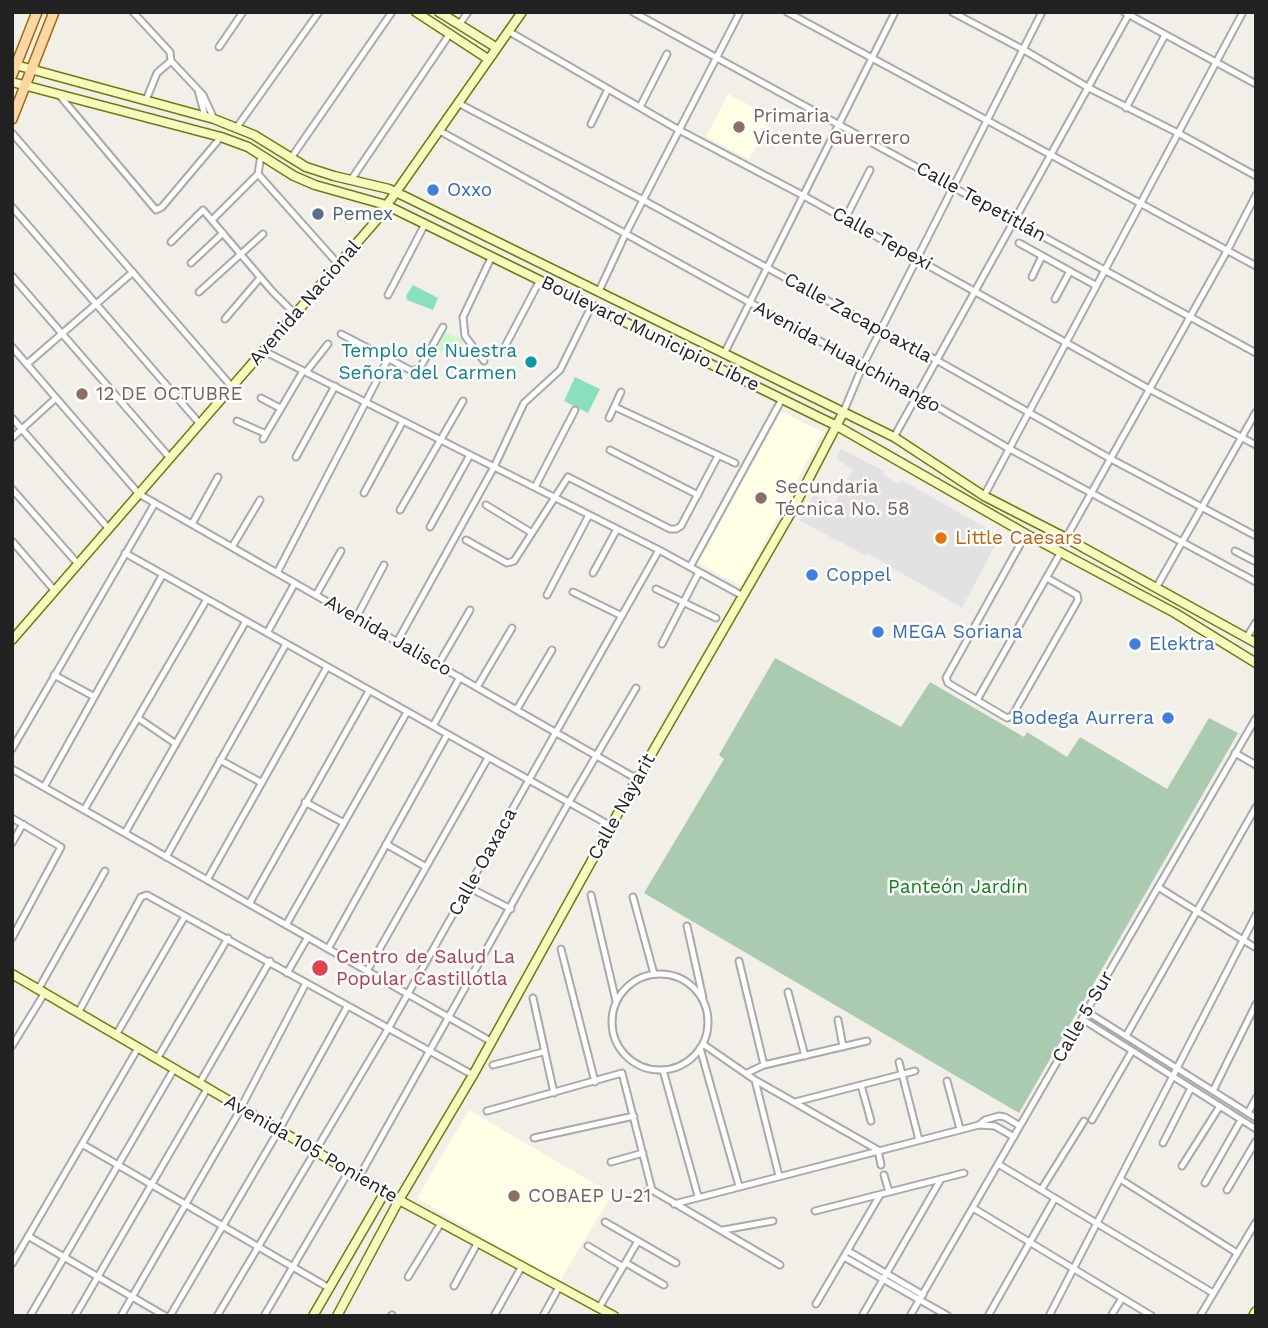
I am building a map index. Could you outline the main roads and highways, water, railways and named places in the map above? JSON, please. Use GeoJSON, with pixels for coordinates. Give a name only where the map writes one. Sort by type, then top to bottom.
{"type":"FeatureCollection","features":[{"type":"Feature","properties":{"kind":"main road"},"geometry":{"type":"LineString","coordinates":[[14,68],[37,12]]}},
{"type":"Feature","properties":{"kind":"main road"},"geometry":{"type":"LineString","coordinates":[[12,119],[54,12]]}},
{"type":"Feature","properties":{"kind":"main road"},"geometry":{"type":"LineString","coordinates":[[415,12],[488,59]]}},
{"type":"Feature","properties":{"kind":"main road"},"geometry":{"type":"LineString","coordinates":[[439,12],[496,48]]}},
{"type":"Feature","properties":{"kind":"main road","name":"Avenida Nacional"},"geometry":{"type":"LineString","coordinates":[[13,637],[375,222],[522,12]]}},
{"type":"Feature","properties":{"kind":"main road"},"geometry":{"type":"LineString","coordinates":[[12,49],[22,42],[32,26]]}},
{"type":"Feature","properties":{"kind":"main road","name":"Boulevard Municipio Libre"},"geometry":{"type":"LineString","coordinates":[[14,68],[32,69],[210,117],[237,127],[290,158],[321,172],[395,192],[894,437],[984,496],[1256,643]]}},
{"type":"Feature","properties":{"kind":"main road","name":"Boulevard Municipio Libre"},"geometry":{"type":"LineString","coordinates":[[12,82],[221,137],[261,155],[314,185],[386,205],[837,426],[1026,534],[1175,613],[1256,663]]}},
{"type":"Feature","properties":{"kind":"main road","name":"Calle Nayarit"},"geometry":{"type":"LineString","coordinates":[[337,1316],[399,1200],[474,1075],[844,413]]}},
{"type":"Feature","properties":{"kind":"main road","name":"Avenida 105 Poniente"},"geometry":{"type":"LineString","coordinates":[[12,974],[314,1152],[605,1313]]}},
{"type":"Feature","properties":{"kind":"main road"},"geometry":{"type":"LineString","coordinates":[[313,1316],[385,1192]]}},
{"type":"Feature","properties":{"kind":"main road"},"geometry":{"type":"LineString","coordinates":[[1253,1316],[1256,1311]]}},
{"type":"Feature","properties":{"kind":"place","name":"Primaria Vicente Guerrero"},"geometry":{"type":"Point","coordinates":[739,127]}},
{"type":"Feature","properties":{"kind":"place","name":"Oxxo"},"geometry":{"type":"Point","coordinates":[433,190]}},
{"type":"Feature","properties":{"kind":"place","name":"Pemex"},"geometry":{"type":"Point","coordinates":[318,214]}},
{"type":"Feature","properties":{"kind":"place","name":"Templo de Nuestra Señora del Carmen"},"geometry":{"type":"Point","coordinates":[531,362]}},
{"type":"Feature","properties":{"kind":"place","name":"12 DE OCTUBRE"},"geometry":{"type":"Point","coordinates":[82,394]}},
{"type":"Feature","properties":{"kind":"place","name":"Secundaria Técnica No. 58"},"geometry":{"type":"Point","coordinates":[761,498]}},
{"type":"Feature","properties":{"kind":"place","name":"Little Caesars"},"geometry":{"type":"Point","coordinates":[941,538]}},
{"type":"Feature","properties":{"kind":"place","name":"Coppel"},"geometry":{"type":"Point","coordinates":[812,575]}},
{"type":"Feature","properties":{"kind":"place","name":"MEGA Soriana"},"geometry":{"type":"Point","coordinates":[878,632]}},
{"type":"Feature","properties":{"kind":"place","name":"Elektra"},"geometry":{"type":"Point","coordinates":[1135,644]}},
{"type":"Feature","properties":{"kind":"place","name":"Bodega Aurrera"},"geometry":{"type":"Point","coordinates":[1168,718]}},
{"type":"Feature","properties":{"kind":"place","name":"Centro de Salud La Popular Castillotla"},"geometry":{"type":"Point","coordinates":[320,968]}},
{"type":"Feature","properties":{"kind":"place","name":"COBAEP U-21"},"geometry":{"type":"Point","coordinates":[514,1196]}},
{"type":"Feature","properties":{"kind":"park label","name":"Panteón Jardín"},"geometry":{"type":"Point","coordinates":[958,887]}}]}
